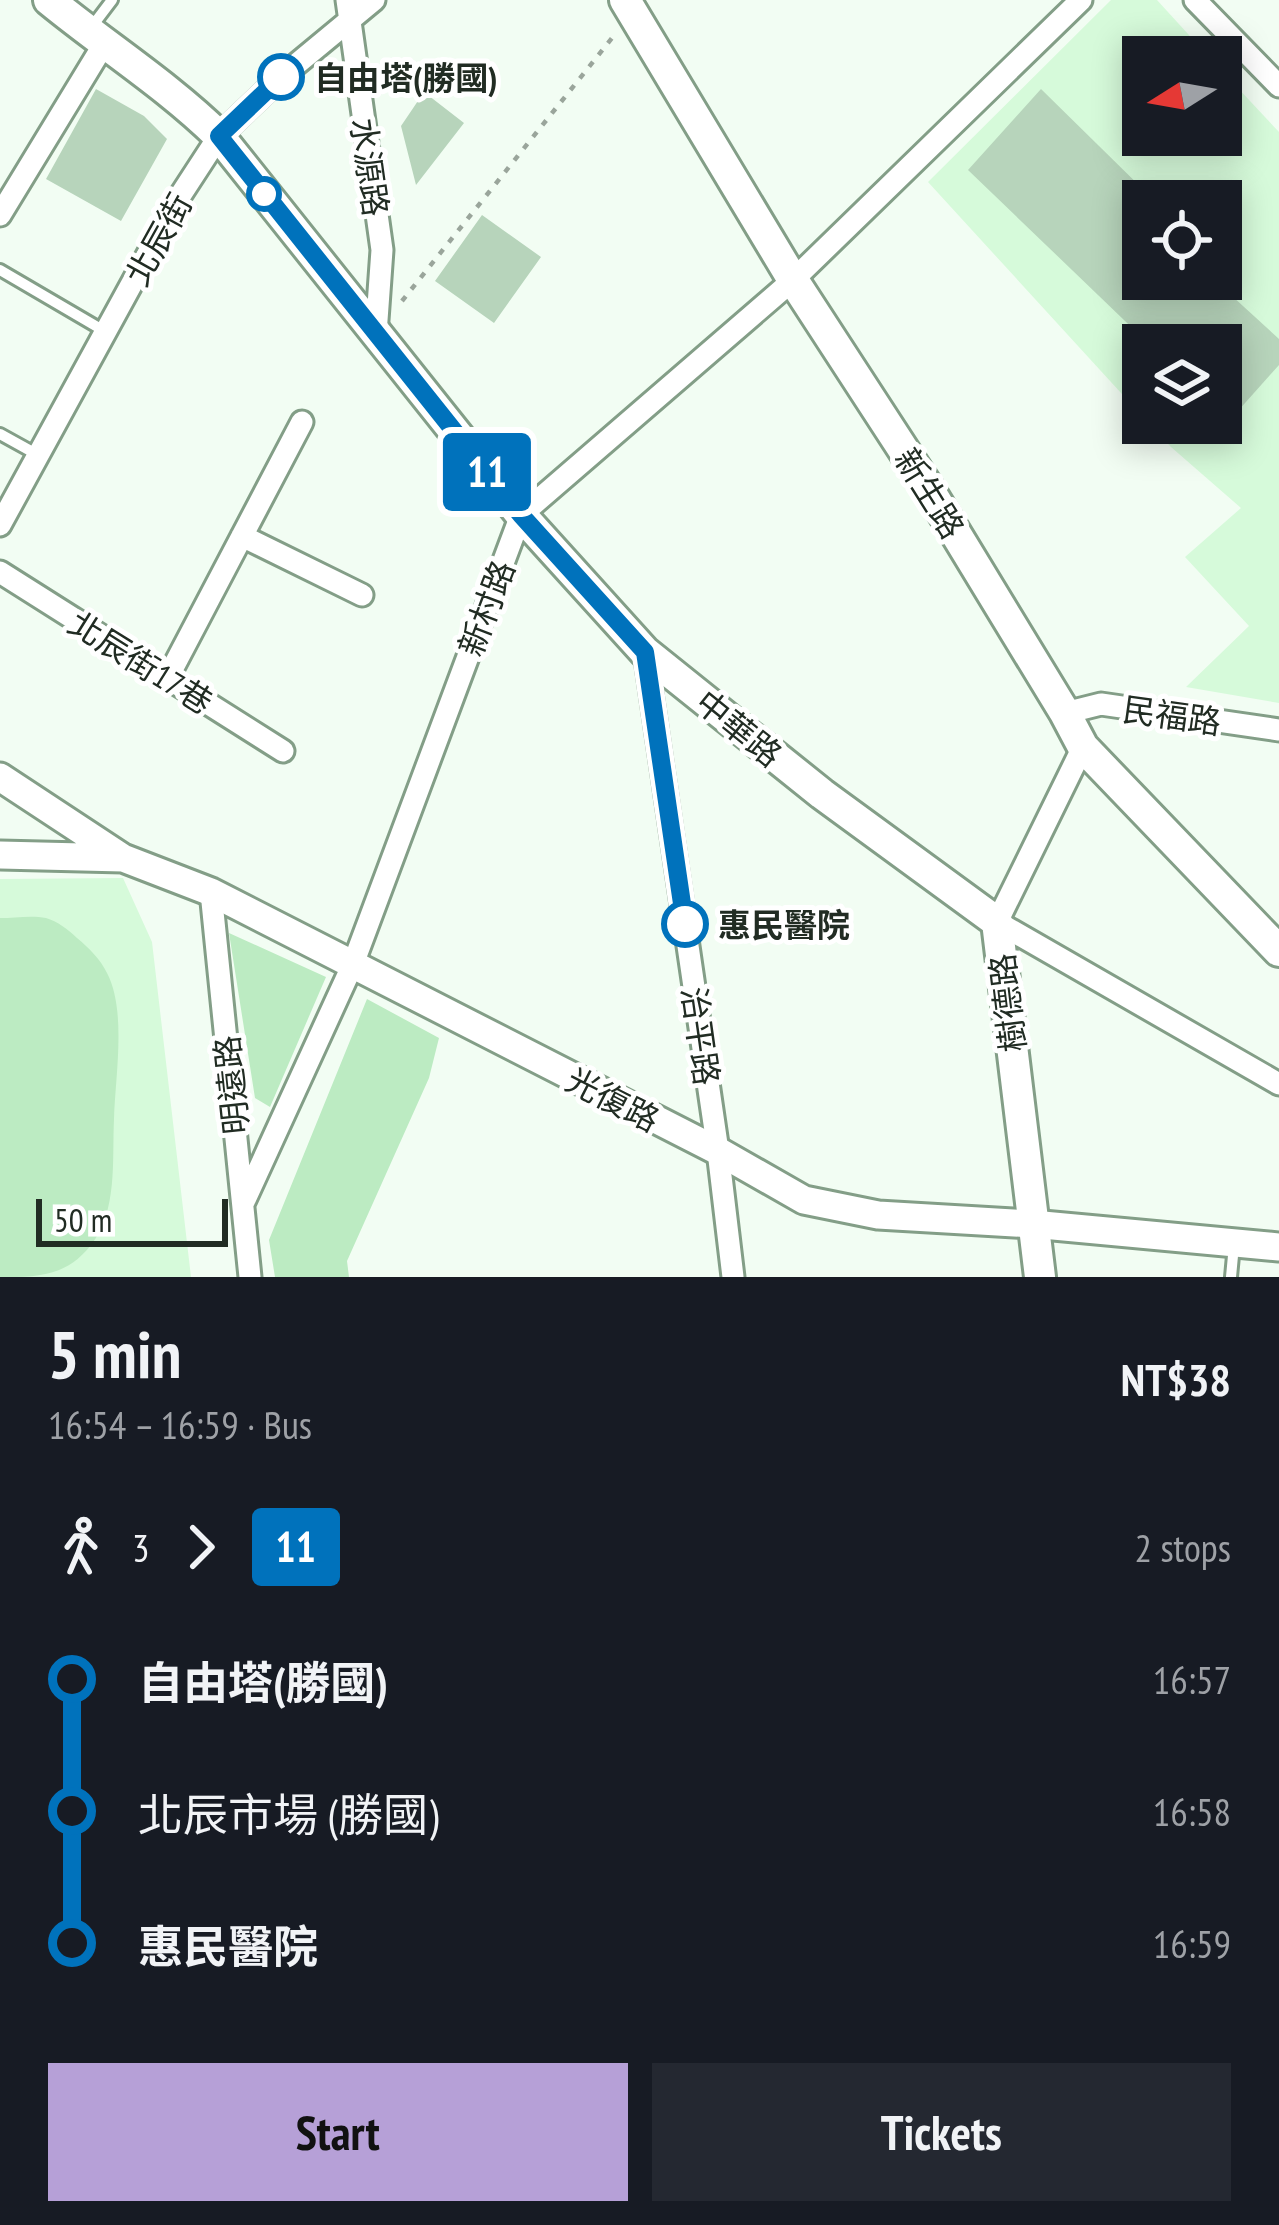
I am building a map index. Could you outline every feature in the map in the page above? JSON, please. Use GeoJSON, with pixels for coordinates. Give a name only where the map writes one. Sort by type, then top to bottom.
{"type":"FeatureCollection","features":[{"type":"Feature","properties":{"kind":"main road","name":"中華路"},"geometry":{"type":"LineString","coordinates":[[49,0],[186,103],[219,136],[521,515],[645,652],[822,794],[997,922]]}},
{"type":"Feature","properties":{"kind":"main road","name":"新生路"},"geometry":{"type":"LineString","coordinates":[[628,6],[793,280],[926,483],[1083,747],[1279,951]]}},
{"type":"Feature","properties":{"kind":"main road","name":"樹德路"},"geometry":{"type":"LineString","coordinates":[[997,922],[1040,1277]]}},
{"type":"Feature","properties":{"kind":"street","name":"北辰街"},"geometry":{"type":"LineString","coordinates":[[0,525],[178,200],[219,136],[348,9],[374,0]]}},
{"type":"Feature","properties":{"kind":"street","name":"新村路"},"geometry":{"type":"LineString","coordinates":[[243,1204],[353,964],[521,515],[793,280],[1081,0]]}},
{"type":"Feature","properties":{"kind":"street"},"geometry":{"type":"LineString","coordinates":[[1195,0],[1279,86]]}},
{"type":"Feature","properties":{"kind":"street","name":"水源路"},"geometry":{"type":"LineString","coordinates":[[348,9],[382,250],[376,334]]}},
{"type":"Feature","properties":{"kind":"street"},"geometry":{"type":"LineString","coordinates":[[0,215],[96,38]]}},
{"type":"Feature","properties":{"kind":"street"},"geometry":{"type":"LineString","coordinates":[[167,679],[302,422]]}},
{"type":"Feature","properties":{"kind":"street"},"geometry":{"type":"LineString","coordinates":[[242,536],[362,595]]}},
{"type":"Feature","properties":{"kind":"street","name":"北辰街17巷"},"geometry":{"type":"LineString","coordinates":[[0,572],[283,752]]}},
{"type":"Feature","properties":{"kind":"street","name":"治平路"},"geometry":{"type":"LineString","coordinates":[[645,652],[733,1277]]}},
{"type":"Feature","properties":{"kind":"street","name":"民福路"},"geometry":{"type":"LineString","coordinates":[[1065,713],[1102,704],[1279,730]]}},
{"type":"Feature","properties":{"kind":"street","name":"樹德路"},"geometry":{"type":"LineString","coordinates":[[997,922],[1083,747]]}},
{"type":"Feature","properties":{"kind":"street","name":"光復路"},"geometry":{"type":"LineString","coordinates":[[0,777],[122,858],[211,892],[718,1151],[804,1200],[878,1215],[1279,1247]]}},
{"type":"Feature","properties":{"kind":"street"},"geometry":{"type":"LineString","coordinates":[[0,855],[122,858]]}},
{"type":"Feature","properties":{"kind":"street","name":"明遠路"},"geometry":{"type":"LineString","coordinates":[[211,892],[250,1277]]}},
{"type":"Feature","properties":{"kind":"street","name":"中華路"},"geometry":{"type":"LineString","coordinates":[[997,922],[1279,1084]]}},
{"type":"Feature","properties":{"kind":"lane"},"geometry":{"type":"LineString","coordinates":[[96,38],[112,0]]}},
{"type":"Feature","properties":{"kind":"lane"},"geometry":{"type":"LineString","coordinates":[[0,270],[106,332]]}},
{"type":"Feature","properties":{"kind":"lane"},"geometry":{"type":"LineString","coordinates":[[0,434],[38,455]]}},
{"type":"Feature","properties":{"kind":"lane"},"geometry":{"type":"LineString","coordinates":[[1231,1277],[1234,1242]]}},
{"type":"Feature","properties":{"kind":"path"},"geometry":{"type":"LineString","coordinates":[[376,334],[628,6]]}},
{"type":"Feature","properties":{"kind":"shaded area"},"geometry":{"type":"Polygon","coordinates":[[[1111,0],[1157,0],[1190,36],[1122,36],[1122,156],[1242,156],[1242,92],[1279,132],[1279,703],[1186,687],[1249,626],[1185,557],[1241,508],[1168,444],[1242,444],[1242,324],[1122,324],[1122,394],[928,182],[1111,0]]]}},
{"type":"Feature","properties":{"kind":"shaded area"},"geometry":{"type":"Polygon","coordinates":[[[123,878],[152,942],[191,1277],[0,1277],[0,879],[123,878]]]}},
{"type":"Feature","properties":{"kind":"shaded area"},"geometry":{"type":"Polygon","coordinates":[[[0,918],[46,918],[81,942],[107,973],[118,1025],[112,1185],[100,1232],[81,1256],[61,1269],[0,1277],[0,918]]]}},
{"type":"Feature","properties":{"kind":"shaded area"},"geometry":{"type":"Polygon","coordinates":[[[229,933],[326,977],[270,1107],[255,1098],[229,933]]]}},
{"type":"Feature","properties":{"kind":"shaded area"},"geometry":{"type":"Polygon","coordinates":[[[367,999],[439,1038],[429,1078],[347,1261],[349,1277],[275,1277],[269,1240],[367,999]]]}},
{"type":"Feature","properties":{"kind":"building"},"geometry":{"type":"Polygon","coordinates":[[[96,89],[144,116],[167,139],[121,221],[46,179],[96,89]]]}},
{"type":"Feature","properties":{"kind":"building"},"geometry":{"type":"Polygon","coordinates":[[[1041,89],[1134,180],[1122,180],[1122,300],[1236,300],[1279,339],[1279,365],[1242,406],[1242,324],[1128,324],[968,170],[1041,89]]]}},
{"type":"Feature","properties":{"kind":"building"},"geometry":{"type":"Polygon","coordinates":[[[424,92],[464,123],[416,185],[401,126],[424,92]]]}},
{"type":"Feature","properties":{"kind":"building"},"geometry":{"type":"Polygon","coordinates":[[[482,215],[541,257],[494,323],[435,281],[482,215]]]}},
{"type":"Feature","properties":{"kind":"bus line","name":"11"},"geometry":{"type":"LineString","coordinates":[[281,77],[219,136],[521,515],[645,652],[685,924]]}},
{"type":"Feature","properties":{"kind":"place","name":"自由塔(勝國)"},"geometry":{"type":"Point","coordinates":[281,77]}},
{"type":"Feature","properties":{"kind":"place","name":"惠民醫院"},"geometry":{"type":"Point","coordinates":[685,924]}}]}
